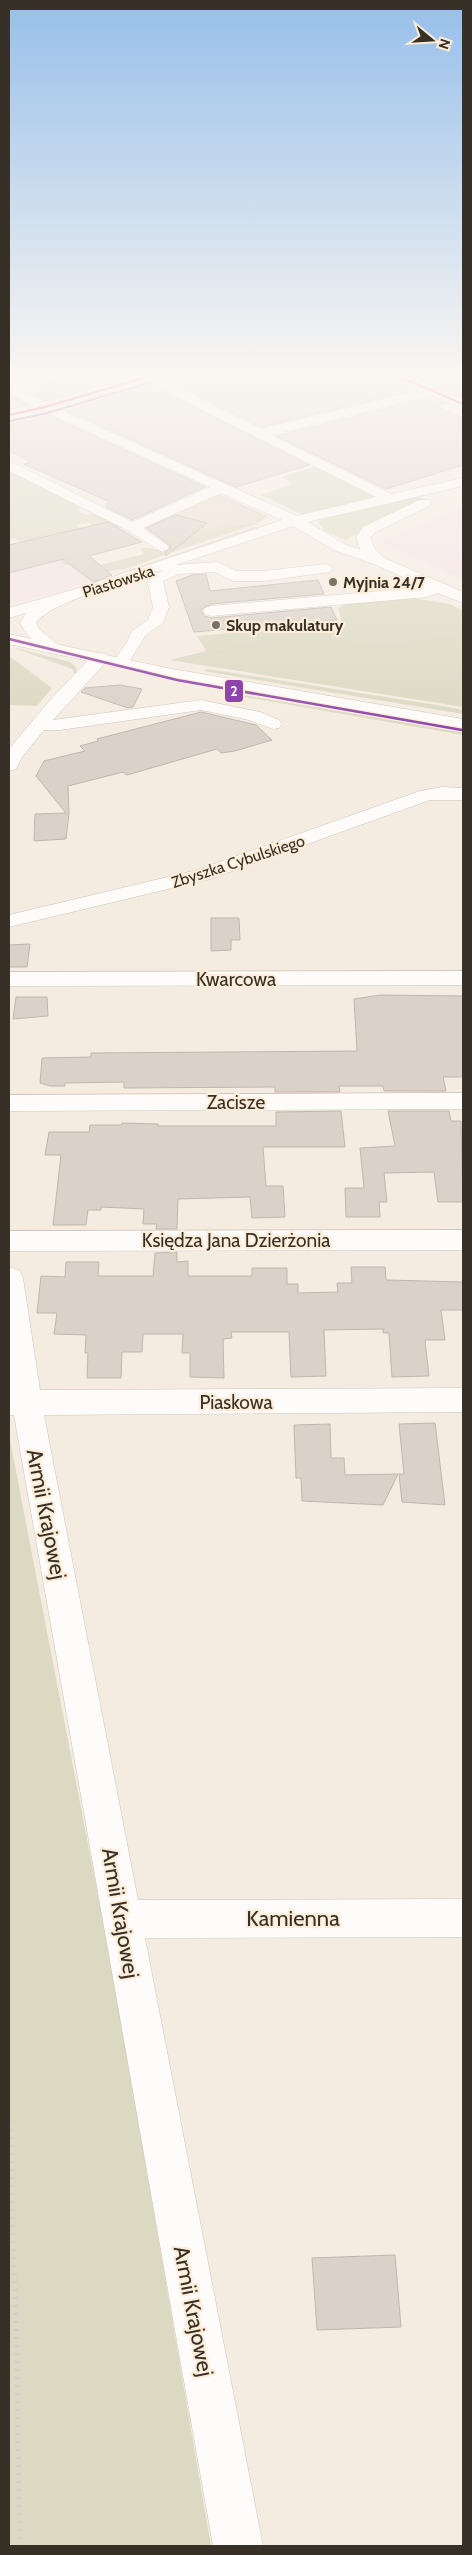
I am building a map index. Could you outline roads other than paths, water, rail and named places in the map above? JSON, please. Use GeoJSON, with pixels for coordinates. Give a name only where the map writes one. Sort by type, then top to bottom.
{"type":"FeatureCollection","features":[{"type":"Feature","properties":{"kind":"street"},"geometry":{"type":"LineString","coordinates":[[67,495],[132,527],[162,548]]}},
{"type":"Feature","properties":{"kind":"street"},"geometry":{"type":"LineString","coordinates":[[132,527],[204,495]]}},
{"type":"Feature","properties":{"kind":"street"},"geometry":{"type":"LineString","coordinates":[[237,495],[296,521],[348,550],[379,561],[463,598]]}},
{"type":"Feature","properties":{"kind":"street"},"geometry":{"type":"LineString","coordinates":[[383,495],[391,499]]}},
{"type":"Feature","properties":{"kind":"street","name":"Piastowska"},"geometry":{"type":"LineString","coordinates":[[9,613],[120,581],[230,541],[296,521],[409,495]]}},
{"type":"Feature","properties":{"kind":"street"},"geometry":{"type":"LineString","coordinates":[[379,561],[364,544],[363,538],[368,530],[440,495]]}},
{"type":"Feature","properties":{"kind":"street"},"geometry":{"type":"LineString","coordinates":[[120,663],[135,643],[138,634],[155,623],[161,607],[155,579],[176,570],[218,567],[233,576],[264,576],[321,565],[348,550]]}},
{"type":"Feature","properties":{"kind":"street"},"geometry":{"type":"LineString","coordinates":[[211,611],[427,592],[438,587]]}},
{"type":"Feature","properties":{"kind":"street"},"geometry":{"type":"LineString","coordinates":[[53,647],[32,632],[28,623],[34,614],[60,599]]}},
{"type":"Feature","properties":{"kind":"street","name":"Piastowska"},"geometry":{"type":"LineString","coordinates":[[9,608],[60,599]]}},
{"type":"Feature","properties":{"kind":"street"},"geometry":{"type":"LineString","coordinates":[[9,633],[53,647]]}},
{"type":"Feature","properties":{"kind":"street"},"geometry":{"type":"LineString","coordinates":[[9,639],[53,647],[167,674],[463,724]]}},
{"type":"Feature","properties":{"kind":"street"},"geometry":{"type":"LineString","coordinates":[[9,765],[13,756],[38,725],[100,658]]}},
{"type":"Feature","properties":{"kind":"street"},"geometry":{"type":"LineString","coordinates":[[38,725],[60,725],[201,705],[254,716],[273,724]]}},
{"type":"Feature","properties":{"kind":"street","name":"Zbyszka Cybulskiego"},"geometry":{"type":"LineString","coordinates":[[9,921],[203,875],[427,795],[442,793],[463,794]]}},
{"type":"Feature","properties":{"kind":"street","name":"Kwarcowa"},"geometry":{"type":"LineString","coordinates":[[9,979],[463,978]]}},
{"type":"Feature","properties":{"kind":"street","name":"Zacisze"},"geometry":{"type":"LineString","coordinates":[[9,1103],[463,1101]]}},
{"type":"Feature","properties":{"kind":"street","name":"Księdza Jana Dzierżonia"},"geometry":{"type":"LineString","coordinates":[[9,1240],[463,1240]]}},
{"type":"Feature","properties":{"kind":"street","name":"Armii Krajowej"},"geometry":{"type":"LineString","coordinates":[[9,1278],[18,1403],[122,1919],[238,2546]]}},
{"type":"Feature","properties":{"kind":"street","name":"Piaskowa"},"geometry":{"type":"LineString","coordinates":[[18,1403],[463,1400]]}},
{"type":"Feature","properties":{"kind":"street","name":"Kamienna"},"geometry":{"type":"LineString","coordinates":[[122,1919],[463,1918]]}},
{"type":"Feature","properties":{"kind":"place","name":"Myjnia 24/7"},"geometry":{"type":"Point","coordinates":[333,582]}},
{"type":"Feature","properties":{"kind":"place","name":"Skup makulatury"},"geometry":{"type":"Point","coordinates":[216,625]}}]}
